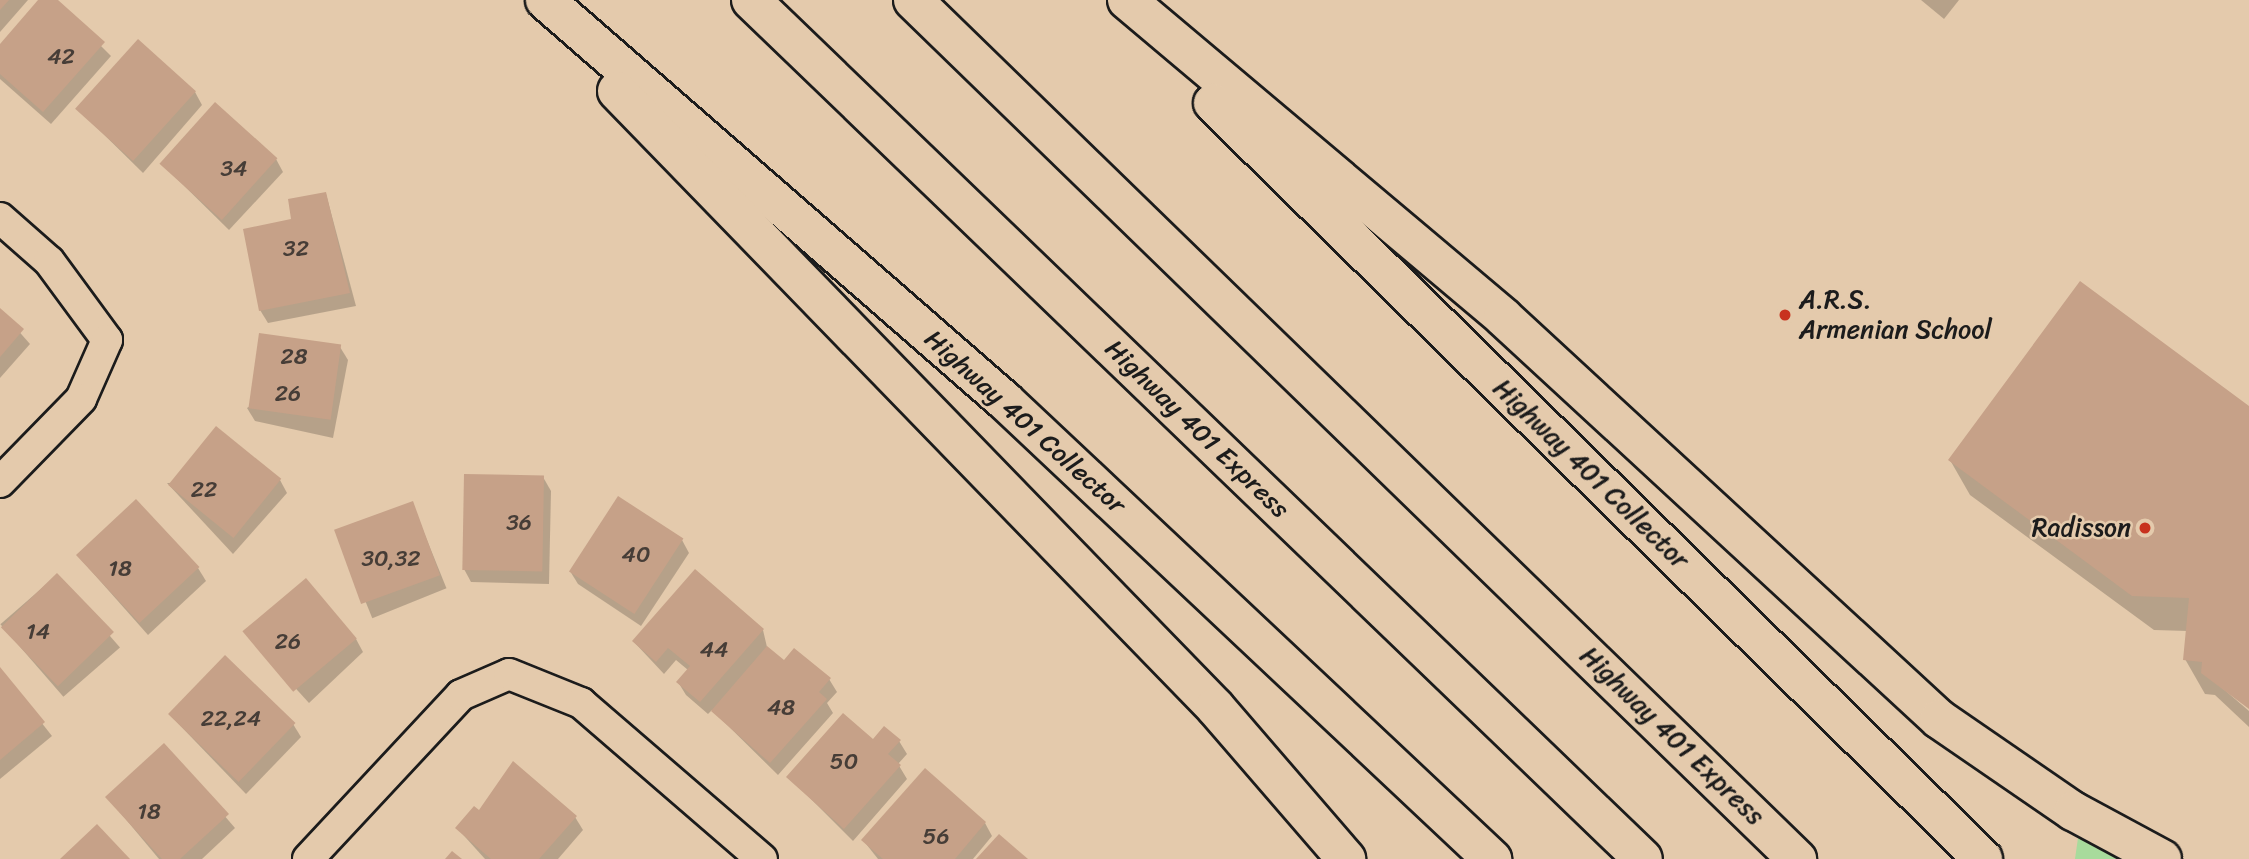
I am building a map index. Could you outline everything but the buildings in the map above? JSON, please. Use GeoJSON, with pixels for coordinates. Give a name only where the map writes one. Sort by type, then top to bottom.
{"type":"FeatureCollection","features":[{"type":"Feature","properties":{"kind":"highway"},"geometry":{"type":"LineString","coordinates":[[532,0],[1215,707],[1346,859]]}},
{"type":"Feature","properties":{"kind":"highway","name":"Highway 401 Collector"},"geometry":{"type":"LineString","coordinates":[[545,0],[1005,401],[1492,859]]}},
{"type":"Feature","properties":{"kind":"highway","name":"Highway 401 Express"},"geometry":{"type":"LineString","coordinates":[[751,0],[1643,859]]}},
{"type":"Feature","properties":{"kind":"highway","name":"Highway 401 Express"},"geometry":{"type":"LineString","coordinates":[[914,0],[1797,859]]}},
{"type":"Feature","properties":{"kind":"highway","name":"Highway 401 Collector"},"geometry":{"type":"LineString","coordinates":[[1109,0],[1983,859]]}},
{"type":"Feature","properties":{"kind":"highway"},"geometry":{"type":"LineString","coordinates":[[1127,0],[1503,317],[1939,719],[2073,811],[2162,859]]}},
{"type":"Feature","properties":{"kind":"street"},"geometry":{"type":"LineString","coordinates":[[0,218],[49,261],[107,341],[81,399],[0,482]]}},
{"type":"Feature","properties":{"kind":"street"},"geometry":{"type":"LineString","coordinates":[[308,859],[461,695],[509,674],[581,703],[762,859]]}},
{"type":"Feature","properties":{"kind":"green space"},"geometry":{"type":"Polygon","coordinates":[[[2079,831],[2131,859],[2075,859],[2079,831]]]}},
{"type":"Feature","properties":{"kind":"place","name":"A.R.S. Armenian School"},"geometry":{"type":"Point","coordinates":[1785,315]}},
{"type":"Feature","properties":{"kind":"place","name":"Radisson"},"geometry":{"type":"Point","coordinates":[2145,528]}}]}
